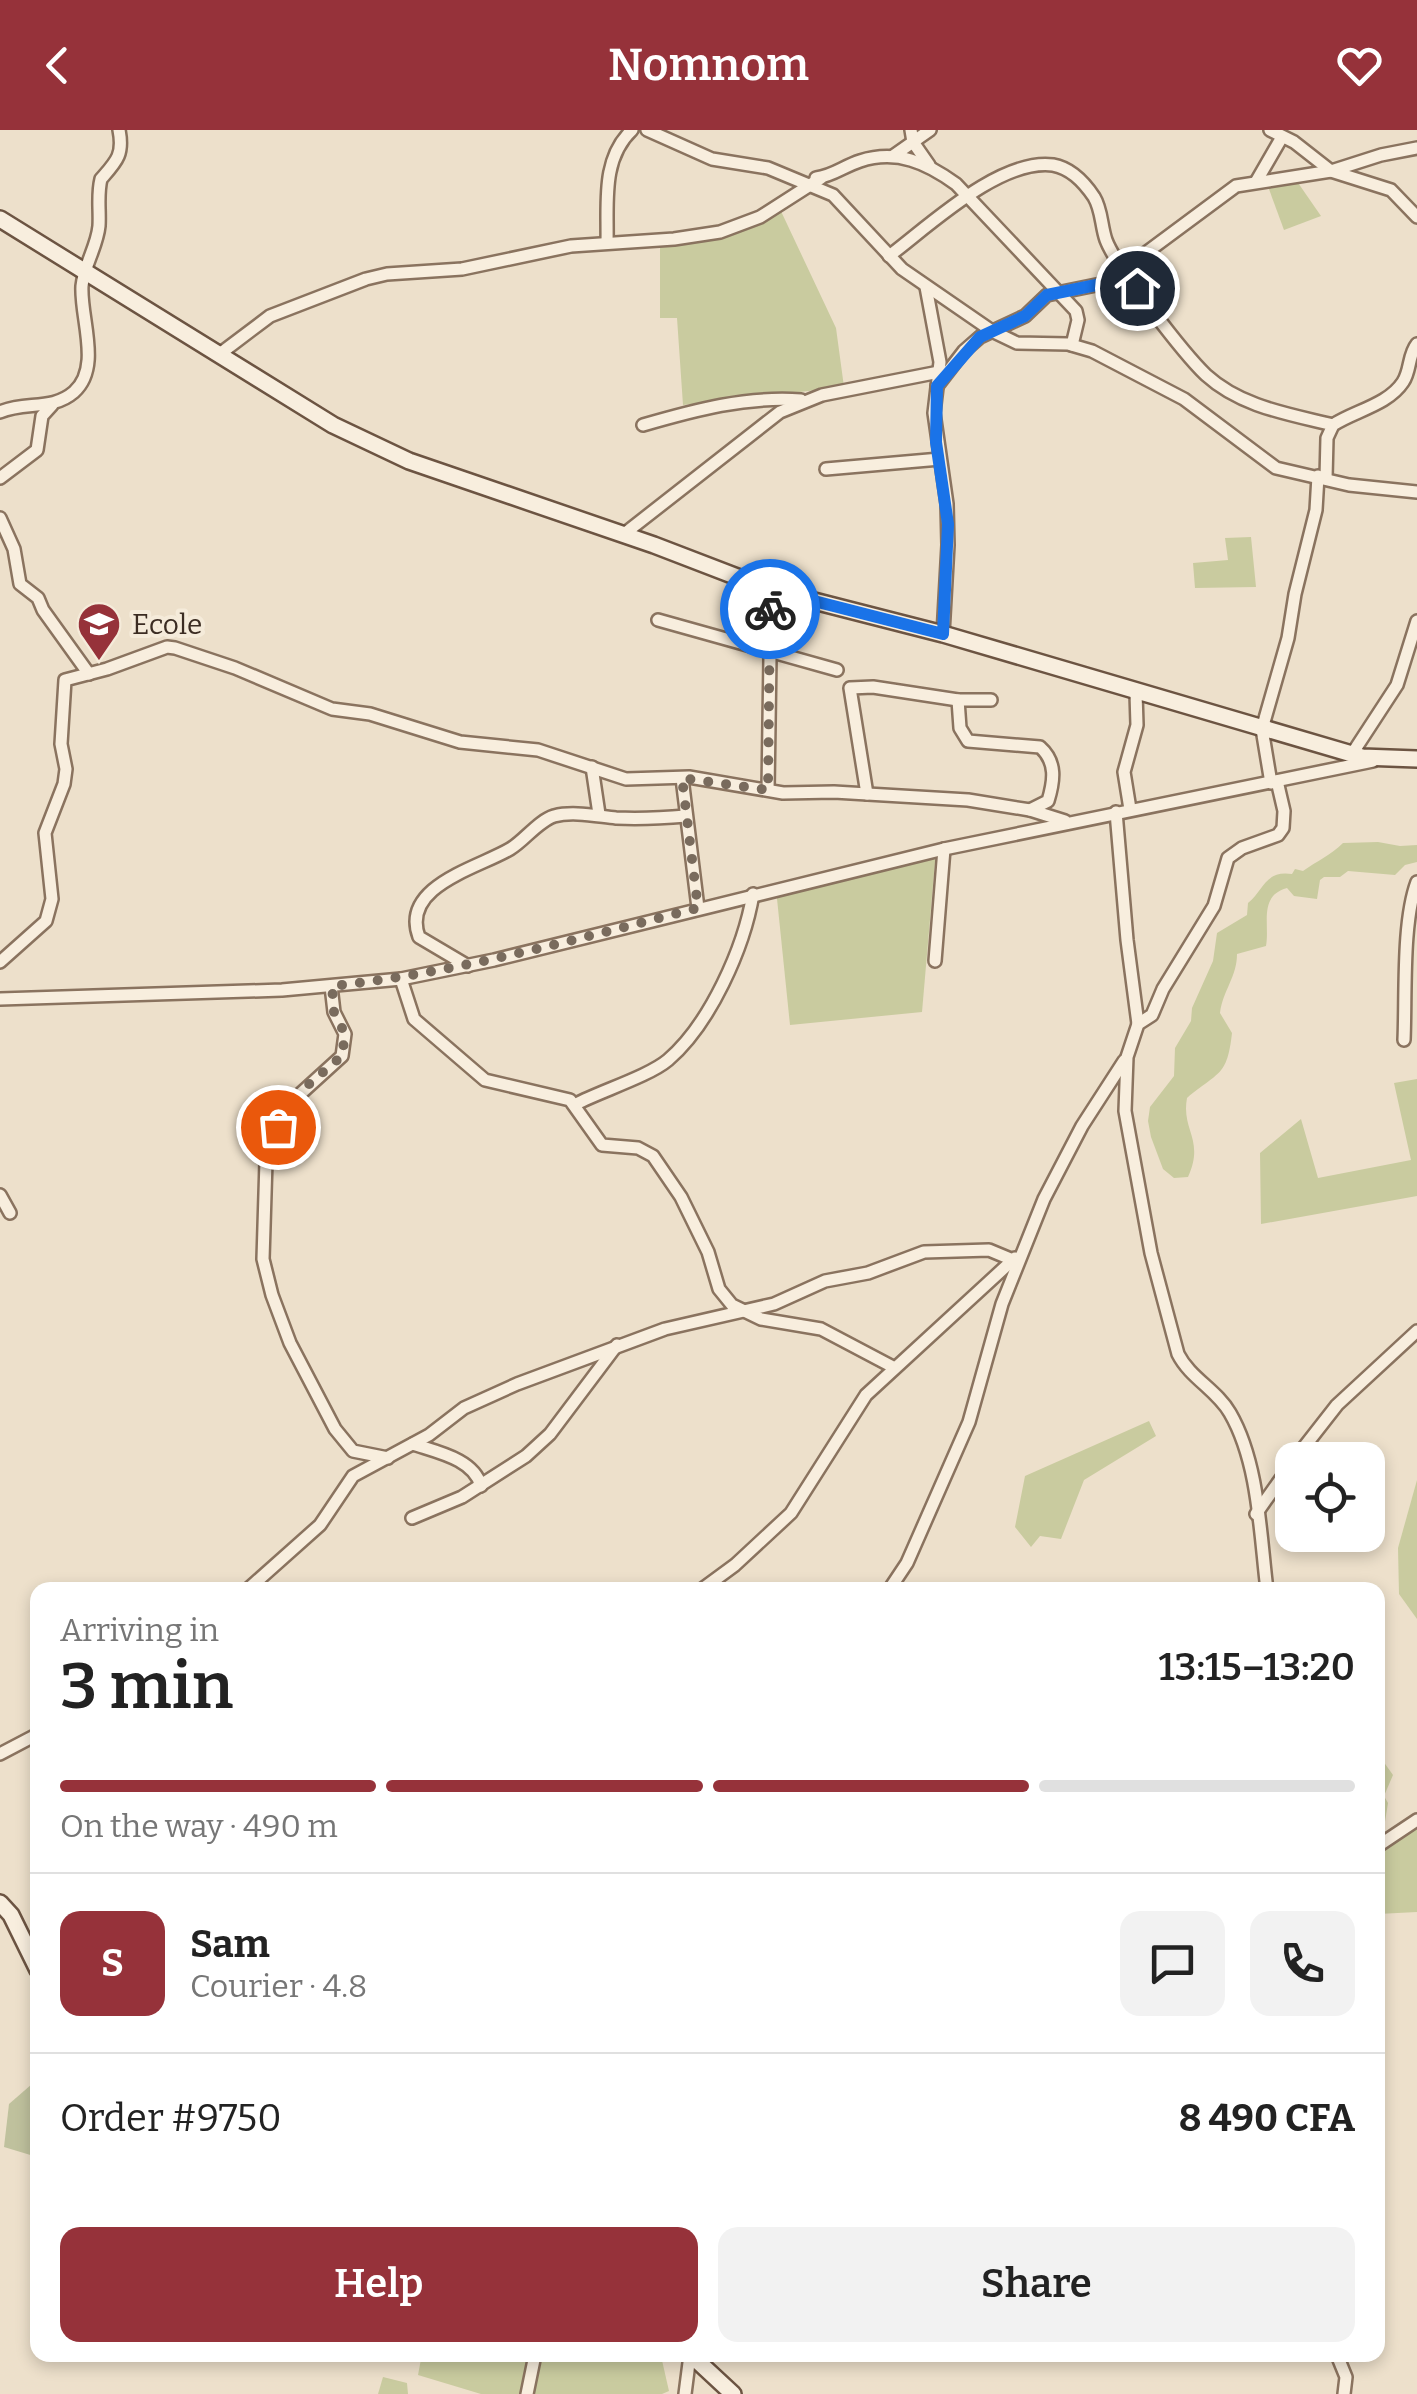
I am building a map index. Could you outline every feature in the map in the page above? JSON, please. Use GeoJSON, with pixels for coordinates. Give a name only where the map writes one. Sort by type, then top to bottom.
{"type":"FeatureCollection","features":[{"type":"Feature","properties":{"kind":"street"},"geometry":{"type":"LineString","coordinates":[[0,478],[37,450],[42,416],[52,404],[76,390],[86,372],[88,345],[81,309],[84,270],[99,228],[101,179],[120,158],[118,130]]}},
{"type":"Feature","properties":{"kind":"street"},"geometry":{"type":"LineString","coordinates":[[607,243],[610,168],[619,143],[632,130]]}},
{"type":"Feature","properties":{"kind":"street"},"geometry":{"type":"LineString","coordinates":[[647,130],[720,161],[820,178]]}},
{"type":"Feature","properties":{"kind":"street"},"geometry":{"type":"LineString","coordinates":[[893,156],[912,136],[930,130]]}},
{"type":"Feature","properties":{"kind":"street"},"geometry":{"type":"LineString","coordinates":[[1270,130],[1331,171],[1391,190],[1417,217]]}},
{"type":"Feature","properties":{"kind":"street"},"geometry":{"type":"LineString","coordinates":[[912,136],[929,165],[968,197],[1076,310],[1078,320],[1072,344]]}},
{"type":"Feature","properties":{"kind":"street"},"geometry":{"type":"LineString","coordinates":[[1256,182],[1282,137]]}},
{"type":"Feature","properties":{"kind":"street"},"geometry":{"type":"LineString","coordinates":[[643,426],[692,410],[741,401],[806,400],[938,379],[964,351],[992,331],[1025,316],[1044,297],[1056,291],[1101,284],[1243,183],[1331,171],[1381,154],[1417,148]]}},
{"type":"Feature","properties":{"kind":"street"},"geometry":{"type":"LineString","coordinates":[[220,354],[270,316],[366,279],[446,271],[556,248],[674,239],[734,228],[760,217],[820,178],[860,160],[893,156],[929,165]]}},
{"type":"Feature","properties":{"kind":"street"},"geometry":{"type":"LineString","coordinates":[[889,256],[968,197],[1024,167],[1045,165],[1066,169],[1096,201],[1106,240],[1123,269],[1212,380],[1268,409],[1333,425],[1398,388],[1417,344]]}},
{"type":"Feature","properties":{"kind":"street"},"geometry":{"type":"LineString","coordinates":[[790,175],[838,199],[889,256],[926,287],[951,300],[992,331],[1017,342],[1072,344],[1092,351],[1184,399],[1276,468],[1384,491],[1416,493]]}},
{"type":"Feature","properties":{"kind":"street"},"geometry":{"type":"LineString","coordinates":[[0,218],[372,446],[771,590],[943,634],[1262,729],[1382,759]]}},
{"type":"Feature","properties":{"kind":"street"},"geometry":{"type":"LineString","coordinates":[[926,287],[935,325],[938,379],[934,413],[947,504],[943,634]]}},
{"type":"Feature","properties":{"kind":"street"},"geometry":{"type":"LineString","coordinates":[[624,534],[704,474],[761,424],[806,400]]}},
{"type":"Feature","properties":{"kind":"street"},"geometry":{"type":"LineString","coordinates":[[0,412],[52,404]]}},
{"type":"Feature","properties":{"kind":"street"},"geometry":{"type":"LineString","coordinates":[[1138,1024],[1152,1015],[1163,989],[1209,915],[1228,858],[1242,848],[1278,835],[1283,828],[1284,811],[1262,729],[1288,638],[1294,594],[1333,425]]}},
{"type":"Feature","properties":{"kind":"street"},"geometry":{"type":"LineString","coordinates":[[826,469],[940,458]]}},
{"type":"Feature","properties":{"kind":"street"},"geometry":{"type":"LineString","coordinates":[[0,518],[14,549],[20,584],[38,598],[89,674]]}},
{"type":"Feature","properties":{"kind":"street"},"geometry":{"type":"LineString","coordinates":[[768,790],[771,590]]}},
{"type":"Feature","properties":{"kind":"street"},"geometry":{"type":"LineString","coordinates":[[658,620],[837,670]]}},
{"type":"Feature","properties":{"kind":"street"},"geometry":{"type":"LineString","coordinates":[[1352,754],[1396,685],[1417,621]]}},
{"type":"Feature","properties":{"kind":"street"},"geometry":{"type":"LineString","coordinates":[[0,962],[50,912],[45,833],[66,769],[61,744],[64,683],[68,678],[168,648],[234,668],[332,709],[370,714],[460,742],[538,750],[626,778],[682,778],[768,790],[968,800],[1030,810],[1067,822]]}},
{"type":"Feature","properties":{"kind":"street"},"geometry":{"type":"LineString","coordinates":[[867,794],[850,688],[991,700]]}},
{"type":"Feature","properties":{"kind":"street"},"geometry":{"type":"LineString","coordinates":[[1130,808],[1124,772],[1139,713],[1136,693]]}},
{"type":"Feature","properties":{"kind":"street"},"geometry":{"type":"LineString","coordinates":[[958,700],[960,728],[968,740],[1040,747],[1046,753],[1053,768],[1053,785],[1048,801],[1030,810]]}},
{"type":"Feature","properties":{"kind":"street"},"geometry":{"type":"LineString","coordinates":[[0,999],[332,986],[401,979],[1130,808],[1382,759],[1417,758]]}},
{"type":"Feature","properties":{"kind":"street"},"geometry":{"type":"LineString","coordinates":[[592,766],[599,814]]}},
{"type":"Feature","properties":{"kind":"street"},"geometry":{"type":"LineString","coordinates":[[682,778],[698,908]]}},
{"type":"Feature","properties":{"kind":"street"},"geometry":{"type":"LineString","coordinates":[[1116,812],[1126,940],[1138,1024],[1124,1080],[1128,1129],[1151,1253],[1178,1354],[1229,1411],[1245,1452],[1266,1582]]}},
{"type":"Feature","properties":{"kind":"street"},"geometry":{"type":"LineString","coordinates":[[468,966],[419,937],[415,918],[422,900],[464,872],[513,848],[551,816],[686,816]]}},
{"type":"Feature","properties":{"kind":"street"},"geometry":{"type":"LineString","coordinates":[[935,961],[944,849]]}},
{"type":"Feature","properties":{"kind":"street"},"geometry":{"type":"LineString","coordinates":[[1404,1040],[1408,942],[1412,894],[1417,882]]}},
{"type":"Feature","properties":{"kind":"street"},"geometry":{"type":"LineString","coordinates":[[576,1104],[659,1066],[678,1050],[720,990],[740,943],[753,894]]}},
{"type":"Feature","properties":{"kind":"street"},"geometry":{"type":"LineString","coordinates":[[401,979],[414,1019],[484,1080],[558,1096],[576,1104],[602,1145],[638,1148],[653,1156],[681,1197],[723,1296],[745,1312],[768,1320],[821,1329],[893,1367]]}},
{"type":"Feature","properties":{"kind":"street"},"geometry":{"type":"LineString","coordinates":[[332,986],[334,1012],[345,1034],[342,1056],[288,1106],[269,1148],[263,1259],[290,1342],[336,1429],[353,1451],[388,1458]]}},
{"type":"Feature","properties":{"kind":"street"},"geometry":{"type":"LineString","coordinates":[[894,1582],[907,1563],[969,1422],[1016,1258],[1082,1126],[1127,1057]]}},
{"type":"Feature","properties":{"kind":"street"},"geometry":{"type":"LineString","coordinates":[[0,1195],[10,1213]]}},
{"type":"Feature","properties":{"kind":"street"},"geometry":{"type":"LineString","coordinates":[[256,1582],[320,1525],[353,1476],[413,1444],[464,1408],[665,1329],[774,1304],[825,1281],[868,1273],[933,1250],[989,1250],[1016,1258]]}},
{"type":"Feature","properties":{"kind":"street"},"geometry":{"type":"LineString","coordinates":[[712,1582],[791,1513],[860,1402],[893,1367],[1016,1258]]}},
{"type":"Feature","properties":{"kind":"street"},"geometry":{"type":"LineString","coordinates":[[1308,1442],[1337,1405],[1417,1331]]}},
{"type":"Feature","properties":{"kind":"street"},"geometry":{"type":"LineString","coordinates":[[412,1518],[481,1486],[526,1456],[550,1434],[618,1345]]}},
{"type":"Feature","properties":{"kind":"street"},"geometry":{"type":"LineString","coordinates":[[413,1444],[465,1464],[478,1474],[481,1486]]}},
{"type":"Feature","properties":{"kind":"street"},"geometry":{"type":"LineString","coordinates":[[1256,1514],[1275,1487]]}},
{"type":"Feature","properties":{"kind":"street"},"geometry":{"type":"LineString","coordinates":[[0,1754],[30,1738]]}},
{"type":"Feature","properties":{"kind":"street"},"geometry":{"type":"LineString","coordinates":[[1385,1841],[1417,1820]]}},
{"type":"Feature","properties":{"kind":"street"},"geometry":{"type":"LineString","coordinates":[[0,1902],[30,1954]]}},
{"type":"Feature","properties":{"kind":"street"},"geometry":{"type":"LineString","coordinates":[[527,2394],[534,2362]]}},
{"type":"Feature","properties":{"kind":"street"},"geometry":{"type":"LineString","coordinates":[[686,2394],[689,2362]]}},
{"type":"Feature","properties":{"kind":"street"},"geometry":{"type":"LineString","coordinates":[[698,2362],[733,2394]]}},
{"type":"Feature","properties":{"kind":"street"},"geometry":{"type":"LineString","coordinates":[[1340,2362],[1346,2376],[1344,2394]]}},
{"type":"Feature","properties":{"kind":"green space"},"geometry":{"type":"Polygon","coordinates":[[[1294,177],[1321,216],[1284,230],[1266,181],[1294,177]]]}},
{"type":"Feature","properties":{"kind":"green space"},"geometry":{"type":"Polygon","coordinates":[[[779,207],[836,328],[844,387],[683,405],[677,318],[660,318],[660,239],[707,233],[779,207]]]}},
{"type":"Feature","properties":{"kind":"green space"},"geometry":{"type":"Polygon","coordinates":[[[1251,537],[1256,587],[1195,588],[1193,563],[1228,560],[1225,538],[1251,537]]]}},
{"type":"Feature","properties":{"kind":"green space"},"geometry":{"type":"Polygon","coordinates":[[[1343,843],[1417,845],[1417,862],[1405,865],[1395,875],[1348,871],[1340,877],[1324,877],[1317,899],[1294,896],[1287,888],[1278,892],[1267,912],[1266,946],[1237,954],[1220,1013],[1232,1033],[1227,1058],[1220,1072],[1187,1098],[1193,1164],[1188,1177],[1174,1178],[1163,1169],[1151,1137],[1150,1107],[1174,1076],[1175,1048],[1191,1021],[1192,1008],[1213,961],[1217,933],[1247,915],[1248,903],[1270,878],[1292,874],[1295,869],[1303,871],[1343,843]]]}},
{"type":"Feature","properties":{"kind":"green space"},"geometry":{"type":"Polygon","coordinates":[[[936,850],[922,1012],[790,1025],[776,889],[936,850]]]}},
{"type":"Feature","properties":{"kind":"green space"},"geometry":{"type":"Polygon","coordinates":[[[1417,1079],[1417,1196],[1261,1224],[1260,1153],[1301,1119],[1318,1178],[1411,1160],[1394,1083],[1417,1079]]]}},
{"type":"Feature","properties":{"kind":"green space"},"geometry":{"type":"Polygon","coordinates":[[[1149,1421],[1156,1436],[1084,1480],[1061,1539],[1040,1536],[1031,1547],[1015,1527],[1025,1476],[1149,1421]]]}},
{"type":"Feature","properties":{"kind":"green space"},"geometry":{"type":"Polygon","coordinates":[[[1417,1480],[1417,1619],[1399,1594],[1398,1548],[1417,1480]]]}},
{"type":"Feature","properties":{"kind":"green space"},"geometry":{"type":"Polygon","coordinates":[[[1385,1764],[1393,1775],[1385,1794],[1385,1764]]]}},
{"type":"Feature","properties":{"kind":"green space"},"geometry":{"type":"Polygon","coordinates":[[[1417,1820],[1417,1912],[1385,1914],[1385,1841],[1417,1820]]]}},
{"type":"Feature","properties":{"kind":"green space"},"geometry":{"type":"Polygon","coordinates":[[[30,2086],[30,2155],[4,2147],[9,2104],[30,2086]]]}},
{"type":"Feature","properties":{"kind":"green space"},"geometry":{"type":"Polygon","coordinates":[[[420,2362],[662,2362],[669,2391],[481,2394],[418,2375],[420,2362]]]}},
{"type":"Feature","properties":{"kind":"green space"},"geometry":{"type":"Polygon","coordinates":[[[383,2377],[407,2383],[408,2394],[378,2394],[383,2377]]]}},
{"type":"Feature","properties":{"kind":"way so far"},"geometry":{"type":"LineString","coordinates":[[278,1127],[295,1096],[342,1056],[345,1034],[334,1012],[332,986],[401,979],[468,966],[698,908],[682,778],[768,790],[770,609]]}},
{"type":"Feature","properties":{"kind":"place","name":"Ecole"},"geometry":{"type":"Point","coordinates":[99,662]}},
{"type":"Feature","properties":{"kind":"route"},"geometry":{"type":"LineString","coordinates":[[770,609],[771,590],[943,634],[948,524],[936,442],[937,386],[980,337],[1025,316],[1047,295],[1101,284],[1123,269],[1137,288]]}}]}
